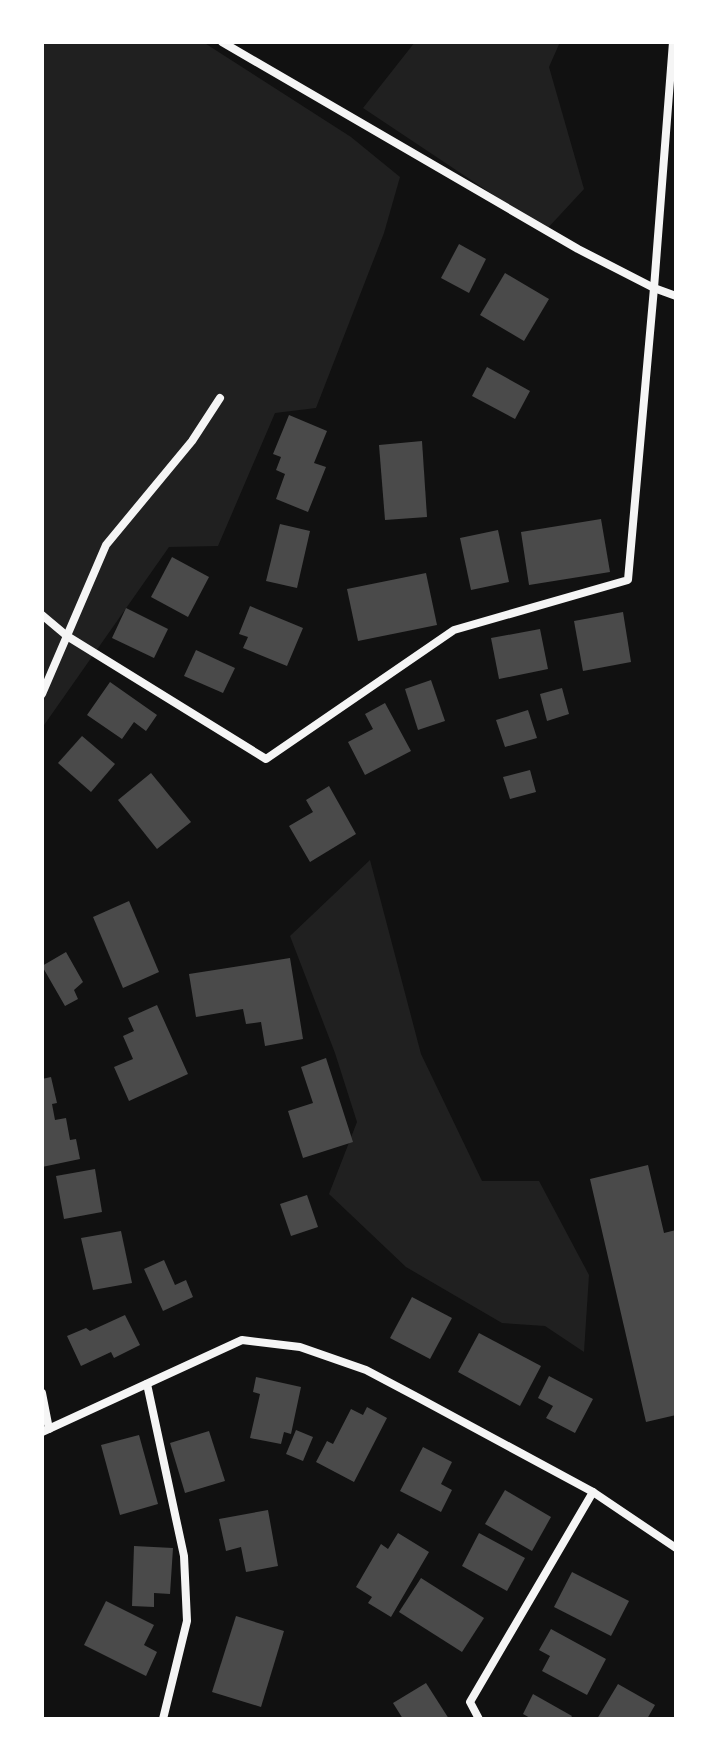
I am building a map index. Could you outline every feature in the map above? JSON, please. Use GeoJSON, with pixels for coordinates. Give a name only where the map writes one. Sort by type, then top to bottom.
{"type":"FeatureCollection","features":[{"type":"Feature","properties":{"kind":"street"},"geometry":{"type":"LineString","coordinates":[[222,42],[578,249],[676,296]]}},
{"type":"Feature","properties":{"kind":"street"},"geometry":{"type":"LineString","coordinates":[[42,615],[67,636],[266,759],[454,630],[628,580],[673,42]]}},
{"type":"Feature","properties":{"kind":"street"},"geometry":{"type":"LineString","coordinates":[[42,694],[106,545],[192,441],[220,398]]}},
{"type":"Feature","properties":{"kind":"street"},"geometry":{"type":"LineString","coordinates":[[42,1393],[46,1430],[242,1340],[300,1347],[366,1370],[593,1492],[676,1548]]}},
{"type":"Feature","properties":{"kind":"street"},"geometry":{"type":"LineString","coordinates":[[147,1384],[184,1556],[187,1621],[163,1719]]}},
{"type":"Feature","properties":{"kind":"street"},"geometry":{"type":"LineString","coordinates":[[479,1719],[470,1702],[593,1492]]}},
{"type":"Feature","properties":{"kind":"shaded area"},"geometry":{"type":"Polygon","coordinates":[[[42,42],[203,42],[351,137],[400,177],[384,233],[316,408],[275,413],[218,546],[169,547],[42,728],[42,42]]]}},
{"type":"Feature","properties":{"kind":"shaded area"},"geometry":{"type":"Polygon","coordinates":[[[415,42],[560,42],[549,67],[584,189],[546,230],[363,108],[415,42]]]}},
{"type":"Feature","properties":{"kind":"shaded area"},"geometry":{"type":"Polygon","coordinates":[[[370,860],[421,1054],[482,1181],[539,1181],[589,1275],[584,1352],[545,1326],[502,1323],[406,1267],[329,1194],[357,1122],[335,1053],[290,936],[370,860]]]}},
{"type":"Feature","properties":{"kind":"building"},"geometry":{"type":"Polygon","coordinates":[[[459,244],[486,259],[469,293],[441,278],[459,244]]]}},
{"type":"Feature","properties":{"kind":"building"},"geometry":{"type":"Polygon","coordinates":[[[505,273],[549,299],[524,341],[480,315],[505,273]]]}},
{"type":"Feature","properties":{"kind":"building"},"geometry":{"type":"Polygon","coordinates":[[[487,367],[530,391],[515,419],[472,396],[487,367]]]}},
{"type":"Feature","properties":{"kind":"building"},"geometry":{"type":"Polygon","coordinates":[[[289,415],[327,431],[314,463],[326,467],[308,512],[276,499],[285,474],[276,470],[281,457],[273,454],[289,415]]]}},
{"type":"Feature","properties":{"kind":"building"},"geometry":{"type":"Polygon","coordinates":[[[422,441],[427,517],[385,520],[379,445],[422,441]]]}},
{"type":"Feature","properties":{"kind":"building"},"geometry":{"type":"Polygon","coordinates":[[[601,519],[610,572],[529,585],[521,532],[601,519]]]}},
{"type":"Feature","properties":{"kind":"building"},"geometry":{"type":"Polygon","coordinates":[[[280,524],[310,531],[297,588],[266,581],[280,524]]]}},
{"type":"Feature","properties":{"kind":"building"},"geometry":{"type":"Polygon","coordinates":[[[498,530],[509,582],[471,590],[460,538],[498,530]]]}},
{"type":"Feature","properties":{"kind":"building"},"geometry":{"type":"Polygon","coordinates":[[[172,557],[209,577],[188,617],[151,597],[172,557]]]}},
{"type":"Feature","properties":{"kind":"building"},"geometry":{"type":"Polygon","coordinates":[[[426,573],[437,625],[358,641],[347,589],[426,573]]]}},
{"type":"Feature","properties":{"kind":"building"},"geometry":{"type":"Polygon","coordinates":[[[250,606],[303,628],[287,666],[243,648],[248,637],[239,634],[250,606]]]}},
{"type":"Feature","properties":{"kind":"building"},"geometry":{"type":"Polygon","coordinates":[[[126,608],[168,629],[154,658],[112,638],[126,608]]]}},
{"type":"Feature","properties":{"kind":"building"},"geometry":{"type":"Polygon","coordinates":[[[623,612],[631,662],[583,671],[574,621],[623,612]]]}},
{"type":"Feature","properties":{"kind":"building"},"geometry":{"type":"Polygon","coordinates":[[[540,629],[548,669],[499,679],[491,638],[540,629]]]}},
{"type":"Feature","properties":{"kind":"building"},"geometry":{"type":"Polygon","coordinates":[[[196,650],[235,668],[223,693],[184,676],[196,650]]]}},
{"type":"Feature","properties":{"kind":"building"},"geometry":{"type":"Polygon","coordinates":[[[431,680],[445,721],[418,730],[405,689],[431,680]]]}},
{"type":"Feature","properties":{"kind":"building"},"geometry":{"type":"Polygon","coordinates":[[[110,682],[157,715],[146,731],[134,722],[122,739],[87,715],[110,682]]]}},
{"type":"Feature","properties":{"kind":"building"},"geometry":{"type":"Polygon","coordinates":[[[562,688],[569,714],[547,721],[540,694],[562,688]]]}},
{"type":"Feature","properties":{"kind":"building"},"geometry":{"type":"Polygon","coordinates":[[[385,703],[411,751],[365,775],[348,742],[373,729],[365,714],[385,703]]]}},
{"type":"Feature","properties":{"kind":"building"},"geometry":{"type":"Polygon","coordinates":[[[528,710],[537,738],[505,747],[496,720],[528,710]]]}},
{"type":"Feature","properties":{"kind":"building"},"geometry":{"type":"Polygon","coordinates":[[[82,736],[115,764],[91,792],[58,763],[82,736]]]}},
{"type":"Feature","properties":{"kind":"building"},"geometry":{"type":"Polygon","coordinates":[[[530,770],[536,792],[510,799],[503,777],[530,770]]]}},
{"type":"Feature","properties":{"kind":"building"},"geometry":{"type":"Polygon","coordinates":[[[151,773],[191,822],[157,849],[118,800],[151,773]]]}},
{"type":"Feature","properties":{"kind":"building"},"geometry":{"type":"Polygon","coordinates":[[[329,786],[356,834],[310,862],[289,826],[313,812],[306,800],[329,786]]]}},
{"type":"Feature","properties":{"kind":"building"},"geometry":{"type":"Polygon","coordinates":[[[129,901],[159,972],[123,988],[93,917],[129,901]]]}},
{"type":"Feature","properties":{"kind":"building"},"geometry":{"type":"Polygon","coordinates":[[[66,952],[83,982],[74,990],[78,999],[65,1006],[42,966],[66,952]]]}},
{"type":"Feature","properties":{"kind":"building"},"geometry":{"type":"Polygon","coordinates":[[[290,958],[303,1039],[265,1046],[261,1022],[246,1024],[243,1009],[196,1017],[189,974],[290,958]]]}},
{"type":"Feature","properties":{"kind":"building"},"geometry":{"type":"Polygon","coordinates":[[[157,1005],[188,1074],[129,1101],[114,1067],[133,1059],[123,1036],[134,1031],[128,1018],[157,1005]]]}},
{"type":"Feature","properties":{"kind":"building"},"geometry":{"type":"Polygon","coordinates":[[[326,1058],[353,1142],[303,1158],[288,1111],[313,1103],[301,1067],[326,1058]]]}},
{"type":"Feature","properties":{"kind":"building"},"geometry":{"type":"Polygon","coordinates":[[[51,1077],[57,1103],[52,1104],[55,1120],[66,1118],[70,1140],[76,1139],[80,1159],[42,1167],[42,1079],[51,1077]]]}},
{"type":"Feature","properties":{"kind":"building"},"geometry":{"type":"Polygon","coordinates":[[[648,1165],[664,1233],[676,1230],[676,1415],[646,1422],[590,1179],[648,1165]]]}},
{"type":"Feature","properties":{"kind":"building"},"geometry":{"type":"Polygon","coordinates":[[[95,1169],[102,1212],[64,1219],[56,1176],[95,1169]]]}},
{"type":"Feature","properties":{"kind":"building"},"geometry":{"type":"Polygon","coordinates":[[[307,1195],[318,1227],[291,1236],[280,1204],[307,1195]]]}},
{"type":"Feature","properties":{"kind":"building"},"geometry":{"type":"Polygon","coordinates":[[[121,1231],[132,1283],[93,1290],[81,1238],[121,1231]]]}},
{"type":"Feature","properties":{"kind":"building"},"geometry":{"type":"Polygon","coordinates":[[[164,1260],[175,1285],[186,1280],[193,1297],[163,1311],[144,1269],[164,1260]]]}},
{"type":"Feature","properties":{"kind":"building"},"geometry":{"type":"Polygon","coordinates":[[[412,1297],[452,1318],[430,1359],[390,1338],[412,1297]]]}},
{"type":"Feature","properties":{"kind":"building"},"geometry":{"type":"Polygon","coordinates":[[[125,1315],[140,1345],[114,1358],[111,1352],[81,1366],[67,1336],[86,1328],[90,1331],[125,1315]]]}},
{"type":"Feature","properties":{"kind":"building"},"geometry":{"type":"Polygon","coordinates":[[[479,1333],[541,1366],[520,1406],[458,1372],[479,1333]]]}},
{"type":"Feature","properties":{"kind":"building"},"geometry":{"type":"Polygon","coordinates":[[[549,1376],[593,1399],[575,1433],[546,1418],[553,1406],[538,1398],[549,1376]]]}},
{"type":"Feature","properties":{"kind":"building"},"geometry":{"type":"Polygon","coordinates":[[[256,1377],[301,1387],[291,1434],[284,1432],[281,1444],[250,1438],[260,1394],[253,1392],[256,1377]]]}},
{"type":"Feature","properties":{"kind":"building"},"geometry":{"type":"Polygon","coordinates":[[[367,1407],[387,1418],[354,1482],[316,1462],[327,1441],[333,1444],[351,1409],[363,1415],[367,1407]]]}},
{"type":"Feature","properties":{"kind":"building"},"geometry":{"type":"Polygon","coordinates":[[[296,1430],[313,1437],[303,1461],[286,1454],[296,1430]]]}},
{"type":"Feature","properties":{"kind":"building"},"geometry":{"type":"Polygon","coordinates":[[[209,1431],[225,1481],[185,1493],[170,1443],[209,1431]]]}},
{"type":"Feature","properties":{"kind":"building"},"geometry":{"type":"Polygon","coordinates":[[[139,1435],[158,1504],[120,1515],[101,1445],[139,1435]]]}},
{"type":"Feature","properties":{"kind":"building"},"geometry":{"type":"Polygon","coordinates":[[[423,1447],[452,1462],[441,1484],[452,1490],[441,1512],[400,1491],[423,1447]]]}},
{"type":"Feature","properties":{"kind":"building"},"geometry":{"type":"Polygon","coordinates":[[[505,1490],[551,1517],[532,1551],[485,1524],[505,1490]]]}},
{"type":"Feature","properties":{"kind":"building"},"geometry":{"type":"Polygon","coordinates":[[[268,1510],[278,1566],[246,1572],[241,1547],[226,1551],[219,1519],[268,1510]]]}},
{"type":"Feature","properties":{"kind":"building"},"geometry":{"type":"Polygon","coordinates":[[[398,1533],[429,1552],[391,1617],[368,1603],[372,1597],[356,1587],[381,1544],[388,1549],[398,1533]]]}},
{"type":"Feature","properties":{"kind":"building"},"geometry":{"type":"Polygon","coordinates":[[[479,1533],[525,1558],[507,1591],[462,1566],[479,1533]]]}},
{"type":"Feature","properties":{"kind":"building"},"geometry":{"type":"Polygon","coordinates":[[[134,1546],[173,1548],[170,1594],[154,1593],[154,1607],[132,1606],[134,1546]]]}},
{"type":"Feature","properties":{"kind":"building"},"geometry":{"type":"Polygon","coordinates":[[[572,1572],[629,1601],[611,1636],[554,1607],[572,1572]]]}},
{"type":"Feature","properties":{"kind":"building"},"geometry":{"type":"Polygon","coordinates":[[[421,1578],[484,1618],[462,1652],[399,1612],[421,1578]]]}},
{"type":"Feature","properties":{"kind":"building"},"geometry":{"type":"Polygon","coordinates":[[[106,1601],[154,1625],[144,1645],[157,1652],[146,1676],[84,1645],[106,1601]]]}},
{"type":"Feature","properties":{"kind":"building"},"geometry":{"type":"Polygon","coordinates":[[[236,1616],[284,1631],[261,1707],[212,1692],[236,1616]]]}},
{"type":"Feature","properties":{"kind":"building"},"geometry":{"type":"Polygon","coordinates":[[[551,1629],[606,1659],[587,1695],[542,1671],[550,1656],[539,1650],[551,1629]]]}},
{"type":"Feature","properties":{"kind":"building"},"geometry":{"type":"Polygon","coordinates":[[[426,1683],[449,1719],[403,1719],[393,1703],[426,1683]]]}},
{"type":"Feature","properties":{"kind":"building"},"geometry":{"type":"Polygon","coordinates":[[[618,1684],[655,1705],[647,1719],[597,1719],[618,1684]]]}},
{"type":"Feature","properties":{"kind":"building"},"geometry":{"type":"Polygon","coordinates":[[[533,1694],[572,1716],[570,1719],[532,1719],[523,1714],[533,1694]]]}}]}
